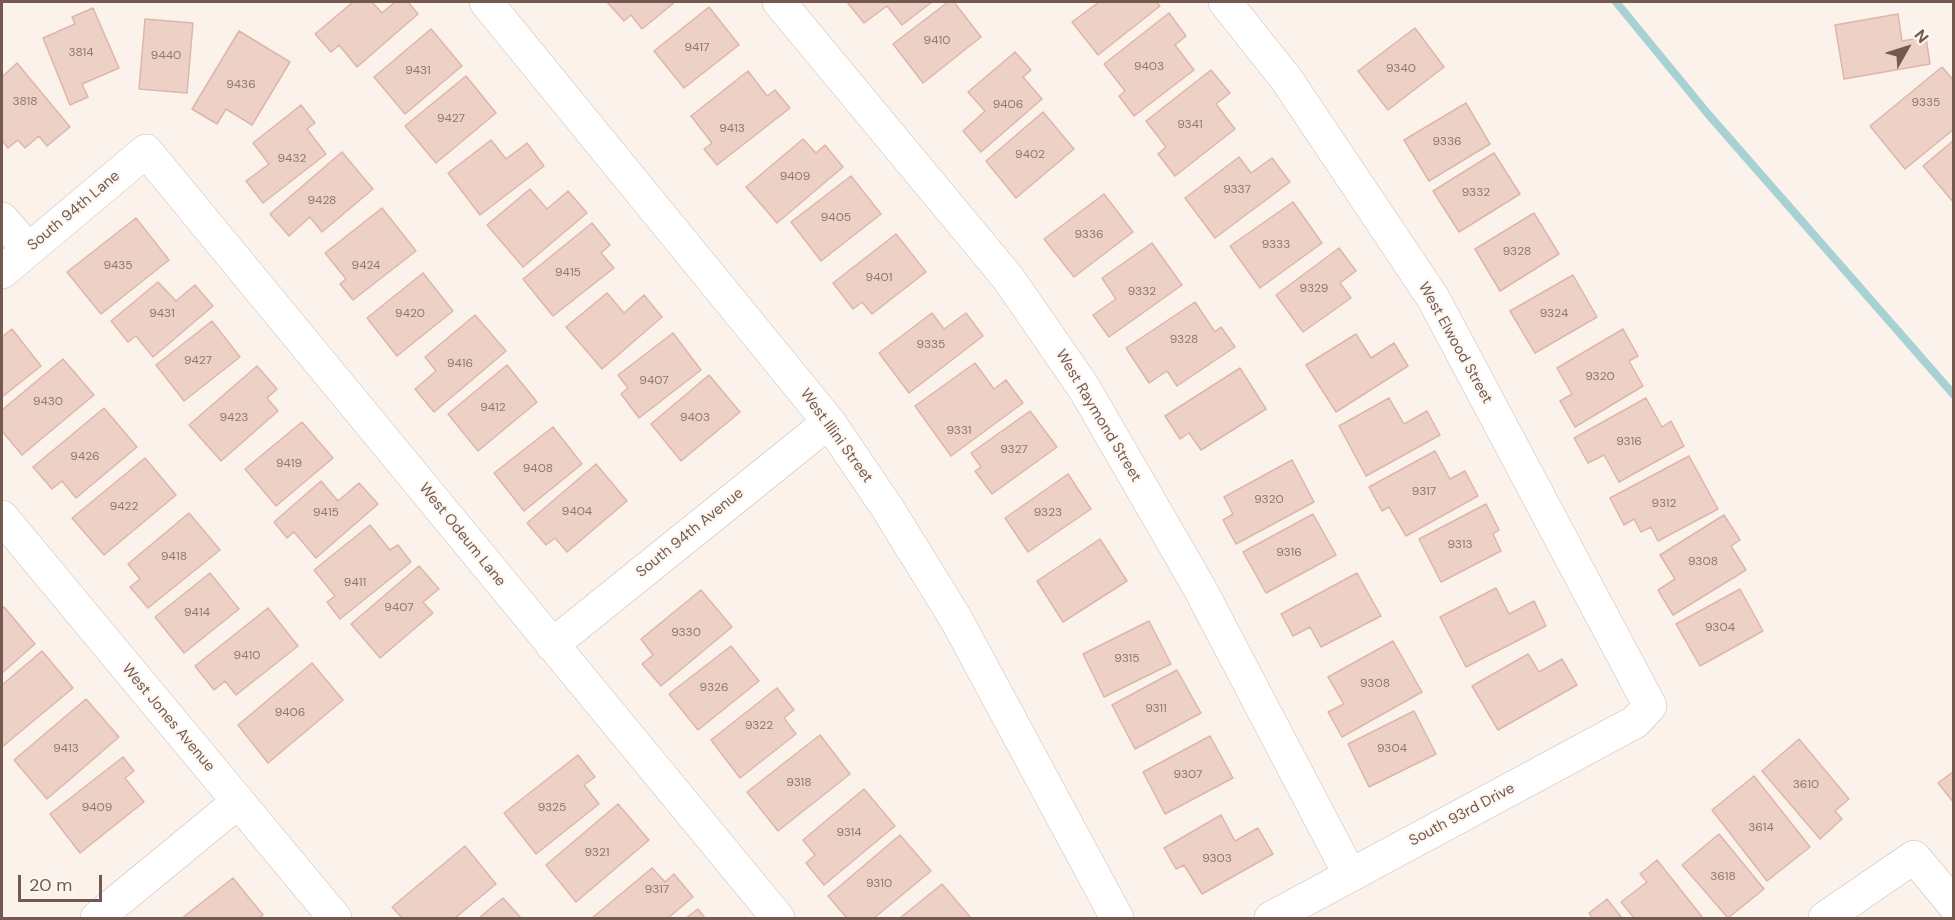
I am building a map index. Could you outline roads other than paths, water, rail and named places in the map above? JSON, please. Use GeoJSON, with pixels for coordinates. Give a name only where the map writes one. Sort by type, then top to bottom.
{"type":"FeatureCollection","features":[{"type":"Feature","properties":{"kind":"street","name":"West Illini Street"},"geometry":{"type":"LineString","coordinates":[[486,2],[829,422],[888,509],[956,619],[1117,918]]}},
{"type":"Feature","properties":{"kind":"street","name":"West Raymond Street"},"geometry":{"type":"LineString","coordinates":[[779,2],[1008,278],[1084,388],[1199,587],[1350,875]]}},
{"type":"Feature","properties":{"kind":"street","name":"West Elwood Street"},"geometry":{"type":"LineString","coordinates":[[1225,2],[1287,80],[1432,298],[1650,706]]}},
{"type":"Feature","properties":{"kind":"street","name":"South 94th Lane"},"geometry":{"type":"LineString","coordinates":[[2,272],[146,151]]}},
{"type":"Feature","properties":{"kind":"street","name":"West Odeum Lane"},"geometry":{"type":"LineString","coordinates":[[146,151],[778,918]]}},
{"type":"Feature","properties":{"kind":"street"},"geometry":{"type":"LineString","coordinates":[[2,219],[28,249]]}},
{"type":"Feature","properties":{"kind":"street","name":"South 94th Avenue"},"geometry":{"type":"LineString","coordinates":[[552,645],[829,422]]}},
{"type":"Feature","properties":{"kind":"street","name":"West Jones Avenue"},"geometry":{"type":"LineString","coordinates":[[2,517],[335,918]]}},
{"type":"Feature","properties":{"kind":"street","name":"South 93rd Drive"},"geometry":{"type":"LineString","coordinates":[[1271,918],[1635,722],[1650,706]]}},
{"type":"Feature","properties":{"kind":"street"},"geometry":{"type":"LineString","coordinates":[[97,918],[238,802]]}},
{"type":"Feature","properties":{"kind":"street"},"geometry":{"type":"LineString","coordinates":[[1825,918],[1914,856],[1953,905]]}},
{"type":"Feature","properties":{"kind":"waterway"},"geometry":{"type":"LineString","coordinates":[[1616,2],[1708,114],[1954,395]]}}]}
